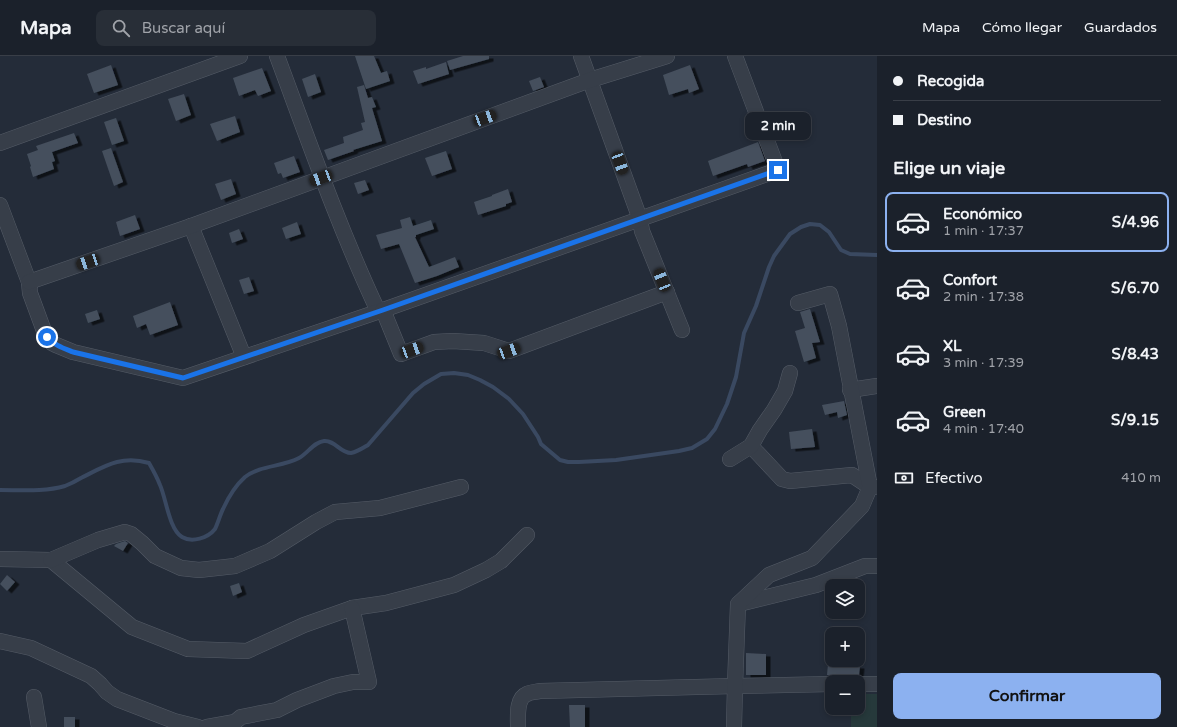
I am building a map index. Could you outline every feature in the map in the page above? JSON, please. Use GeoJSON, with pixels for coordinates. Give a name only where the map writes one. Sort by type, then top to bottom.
{"type":"FeatureCollection","features":[{"type":"Feature","properties":{"kind":"street"},"geometry":{"type":"LineString","coordinates":[[0,143],[240,56]]}},
{"type":"Feature","properties":{"kind":"street"},"geometry":{"type":"LineString","coordinates":[[278,56],[321,178],[360,273],[381,310],[401,354],[434,342],[453,341],[484,343],[509,351],[667,292]]}},
{"type":"Feature","properties":{"kind":"street"},"geometry":{"type":"LineString","coordinates":[[581,56],[640,219],[642,231],[682,330]]}},
{"type":"Feature","properties":{"kind":"street"},"geometry":{"type":"LineString","coordinates":[[29,282],[191,226],[590,80],[667,56]]}},
{"type":"Feature","properties":{"kind":"street"},"geometry":{"type":"LineString","coordinates":[[0,205],[29,282],[30,293],[44,331],[52,343],[73,352],[183,378],[778,170],[735,56]]}},
{"type":"Feature","properties":{"kind":"street"},"geometry":{"type":"LineString","coordinates":[[191,226],[244,357]]}},
{"type":"Feature","properties":{"kind":"street"},"geometry":{"type":"LineString","coordinates":[[734,727],[738,604],[769,575],[812,558],[862,506],[873,487],[850,390],[839,326],[830,294],[798,303]]}},
{"type":"Feature","properties":{"kind":"street"},"geometry":{"type":"LineString","coordinates":[[730,459],[751,446],[785,391],[790,373]]}},
{"type":"Feature","properties":{"kind":"street"},"geometry":{"type":"LineString","coordinates":[[850,390],[877,386]]}},
{"type":"Feature","properties":{"kind":"street"},"geometry":{"type":"LineString","coordinates":[[751,446],[782,479],[790,482],[852,475],[873,487]]}},
{"type":"Feature","properties":{"kind":"street"},"geometry":{"type":"LineString","coordinates":[[0,559],[52,560],[98,540],[125,532],[131,534],[155,556],[181,568],[199,570],[235,566],[270,551],[316,522],[335,512],[380,508],[461,487]]}},
{"type":"Feature","properties":{"kind":"street"},"geometry":{"type":"LineString","coordinates":[[52,560],[132,627],[188,649],[247,651],[304,625],[352,608],[386,603],[454,585],[501,561],[527,535]]}},
{"type":"Feature","properties":{"kind":"street"},"geometry":{"type":"LineString","coordinates":[[738,604],[816,585],[840,577],[865,566],[877,566]]}},
{"type":"Feature","properties":{"kind":"street"},"geometry":{"type":"LineString","coordinates":[[207,727],[235,722],[241,717],[278,710],[297,700],[334,686],[353,682],[369,682],[352,608]]}},
{"type":"Feature","properties":{"kind":"street"},"geometry":{"type":"LineString","coordinates":[[0,641],[31,648],[91,676],[107,692],[117,699],[174,721],[198,727]]}},
{"type":"Feature","properties":{"kind":"street"},"geometry":{"type":"LineString","coordinates":[[518,727],[520,699],[525,694],[540,691],[825,684]]}},
{"type":"Feature","properties":{"kind":"street"},"geometry":{"type":"LineString","coordinates":[[865,684],[877,684]]}},
{"type":"Feature","properties":{"kind":"street"},"geometry":{"type":"LineString","coordinates":[[34,697],[39,727]]}},
{"type":"Feature","properties":{"kind":"shaded area"},"geometry":{"type":"Polygon","coordinates":[[[865,694],[877,694],[877,727],[851,727],[851,715],[865,715],[865,694]]]}},
{"type":"Feature","properties":{"kind":"building"},"geometry":{"type":"Polygon","coordinates":[[[355,56],[374,56],[381,73],[387,71],[390,81],[366,89],[355,56]]]}},
{"type":"Feature","properties":{"kind":"building"},"geometry":{"type":"Polygon","coordinates":[[[463,56],[489,56],[489,59],[450,70],[447,61],[463,56]]]}},
{"type":"Feature","properties":{"kind":"building"},"geometry":{"type":"Polygon","coordinates":[[[446,62],[449,74],[418,84],[413,71],[426,67],[426,69],[446,62]]]}},
{"type":"Feature","properties":{"kind":"building"},"geometry":{"type":"Polygon","coordinates":[[[111,65],[118,85],[94,93],[87,74],[111,65]]]}},
{"type":"Feature","properties":{"kind":"building"},"geometry":{"type":"Polygon","coordinates":[[[690,65],[699,89],[689,93],[688,89],[669,95],[663,75],[690,65]]]}},
{"type":"Feature","properties":{"kind":"building"},"geometry":{"type":"Polygon","coordinates":[[[262,68],[271,91],[258,96],[255,90],[239,96],[233,78],[262,68]]]}},
{"type":"Feature","properties":{"kind":"building"},"geometry":{"type":"Polygon","coordinates":[[[315,74],[321,92],[308,97],[302,79],[315,74]]]}},
{"type":"Feature","properties":{"kind":"building"},"geometry":{"type":"Polygon","coordinates":[[[540,77],[544,87],[533,91],[529,81],[540,77]]]}},
{"type":"Feature","properties":{"kind":"building"},"geometry":{"type":"Polygon","coordinates":[[[364,85],[368,98],[372,97],[376,107],[372,108],[382,141],[328,160],[324,150],[344,143],[343,137],[363,130],[361,123],[365,122],[357,87],[364,85]]]}},
{"type":"Feature","properties":{"kind":"building"},"geometry":{"type":"Polygon","coordinates":[[[184,94],[191,115],[176,121],[168,99],[184,94]]]}},
{"type":"Feature","properties":{"kind":"building"},"geometry":{"type":"Polygon","coordinates":[[[235,116],[240,132],[217,141],[210,124],[235,116]]]}},
{"type":"Feature","properties":{"kind":"building"},"geometry":{"type":"Polygon","coordinates":[[[116,118],[124,141],[112,145],[104,122],[116,118]]]}},
{"type":"Feature","properties":{"kind":"building"},"geometry":{"type":"Polygon","coordinates":[[[74,133],[78,143],[52,152],[55,161],[52,162],[54,169],[33,177],[27,154],[38,150],[36,146],[74,133]]]}},
{"type":"Feature","properties":{"kind":"building"},"geometry":{"type":"Polygon","coordinates":[[[758,142],[765,161],[748,167],[747,164],[713,176],[708,161],[758,142]]]}},
{"type":"Feature","properties":{"kind":"building"},"geometry":{"type":"Polygon","coordinates":[[[111,148],[123,182],[114,186],[102,151],[111,148]]]}},
{"type":"Feature","properties":{"kind":"building"},"geometry":{"type":"Polygon","coordinates":[[[446,151],[452,169],[432,176],[425,158],[446,151]]]}},
{"type":"Feature","properties":{"kind":"building"},"geometry":{"type":"Polygon","coordinates":[[[294,156],[300,172],[283,178],[281,173],[278,174],[274,163],[294,156]]]}},
{"type":"Feature","properties":{"kind":"building"},"geometry":{"type":"Polygon","coordinates":[[[231,179],[236,194],[221,200],[215,184],[231,179]]]}},
{"type":"Feature","properties":{"kind":"building"},"geometry":{"type":"Polygon","coordinates":[[[365,180],[369,190],[358,194],[354,183],[365,180]]]}},
{"type":"Feature","properties":{"kind":"building"},"geometry":{"type":"Polygon","coordinates":[[[508,189],[512,202],[506,204],[506,206],[478,215],[474,202],[508,189]]]}},
{"type":"Feature","properties":{"kind":"building"},"geometry":{"type":"Polygon","coordinates":[[[135,215],[140,229],[120,236],[116,222],[135,215]]]}},
{"type":"Feature","properties":{"kind":"building"},"geometry":{"type":"Polygon","coordinates":[[[410,217],[413,226],[431,220],[434,229],[416,235],[415,237],[429,267],[455,257],[459,267],[415,283],[399,244],[381,249],[376,235],[402,228],[400,220],[410,217]]]}},
{"type":"Feature","properties":{"kind":"building"},"geometry":{"type":"Polygon","coordinates":[[[297,222],[301,234],[286,239],[282,228],[297,222]]]}},
{"type":"Feature","properties":{"kind":"building"},"geometry":{"type":"Polygon","coordinates":[[[239,229],[243,239],[232,243],[229,233],[239,229]]]}},
{"type":"Feature","properties":{"kind":"building"},"geometry":{"type":"Polygon","coordinates":[[[249,277],[254,291],[244,294],[239,280],[249,277]]]}},
{"type":"Feature","properties":{"kind":"building"},"geometry":{"type":"Polygon","coordinates":[[[170,302],[178,325],[150,335],[146,324],[137,328],[133,316],[170,302]]]}},
{"type":"Feature","properties":{"kind":"building"},"geometry":{"type":"Polygon","coordinates":[[[810,309],[820,342],[812,343],[816,358],[804,362],[795,331],[805,328],[800,312],[810,309]]]}},
{"type":"Feature","properties":{"kind":"building"},"geometry":{"type":"Polygon","coordinates":[[[97,310],[100,319],[88,323],[85,314],[97,310]]]}},
{"type":"Feature","properties":{"kind":"building"},"geometry":{"type":"Polygon","coordinates":[[[844,401],[847,415],[838,418],[837,412],[825,415],[822,405],[844,401]]]}},
{"type":"Feature","properties":{"kind":"building"},"geometry":{"type":"Polygon","coordinates":[[[812,429],[815,447],[791,449],[789,432],[812,429]]]}},
{"type":"Feature","properties":{"kind":"building"},"geometry":{"type":"Polygon","coordinates":[[[125,541],[128,543],[123,551],[114,546],[116,544],[125,541]]]}},
{"type":"Feature","properties":{"kind":"building"},"geometry":{"type":"Polygon","coordinates":[[[7,575],[15,582],[7,591],[0,584],[7,575]]]}},
{"type":"Feature","properties":{"kind":"building"},"geometry":{"type":"Polygon","coordinates":[[[239,583],[242,592],[233,596],[230,586],[239,583]]]}},
{"type":"Feature","properties":{"kind":"building"},"geometry":{"type":"Polygon","coordinates":[[[746,653],[766,654],[766,675],[746,675],[746,653]]]}},
{"type":"Feature","properties":{"kind":"building"},"geometry":{"type":"Polygon","coordinates":[[[828,667],[860,667],[859,675],[827,675],[828,667]]]}},
{"type":"Feature","properties":{"kind":"building"},"geometry":{"type":"Polygon","coordinates":[[[569,705],[585,705],[585,727],[570,727],[569,705]]]}},
{"type":"Feature","properties":{"kind":"building"},"geometry":{"type":"Polygon","coordinates":[[[64,717],[75,717],[75,727],[64,727],[64,717]]]}},
{"type":"Feature","properties":{"kind":"waterway"},"geometry":{"type":"LineString","coordinates":[[0,490],[57,488],[65,486],[98,469],[114,463],[130,460],[149,463],[159,482],[171,520],[178,533],[186,539],[200,539],[215,529],[227,500],[242,480],[251,473],[299,458],[314,446],[324,441],[331,442],[347,452],[351,453],[360,450],[368,445],[413,393],[424,384],[441,374],[454,373],[468,375],[480,380],[493,387],[509,399],[523,414],[541,444],[560,460],[568,462],[616,460],[692,448],[707,439],[715,429],[727,404],[736,377],[744,333],[756,306],[774,256],[790,234],[801,227],[810,224],[820,225],[829,232],[841,250],[850,254],[877,255]]}},
{"type":"Feature","properties":{"kind":"route"},"geometry":{"type":"LineString","coordinates":[[47,337],[52,343],[73,352],[183,378],[383,310],[778,170]]}}]}
